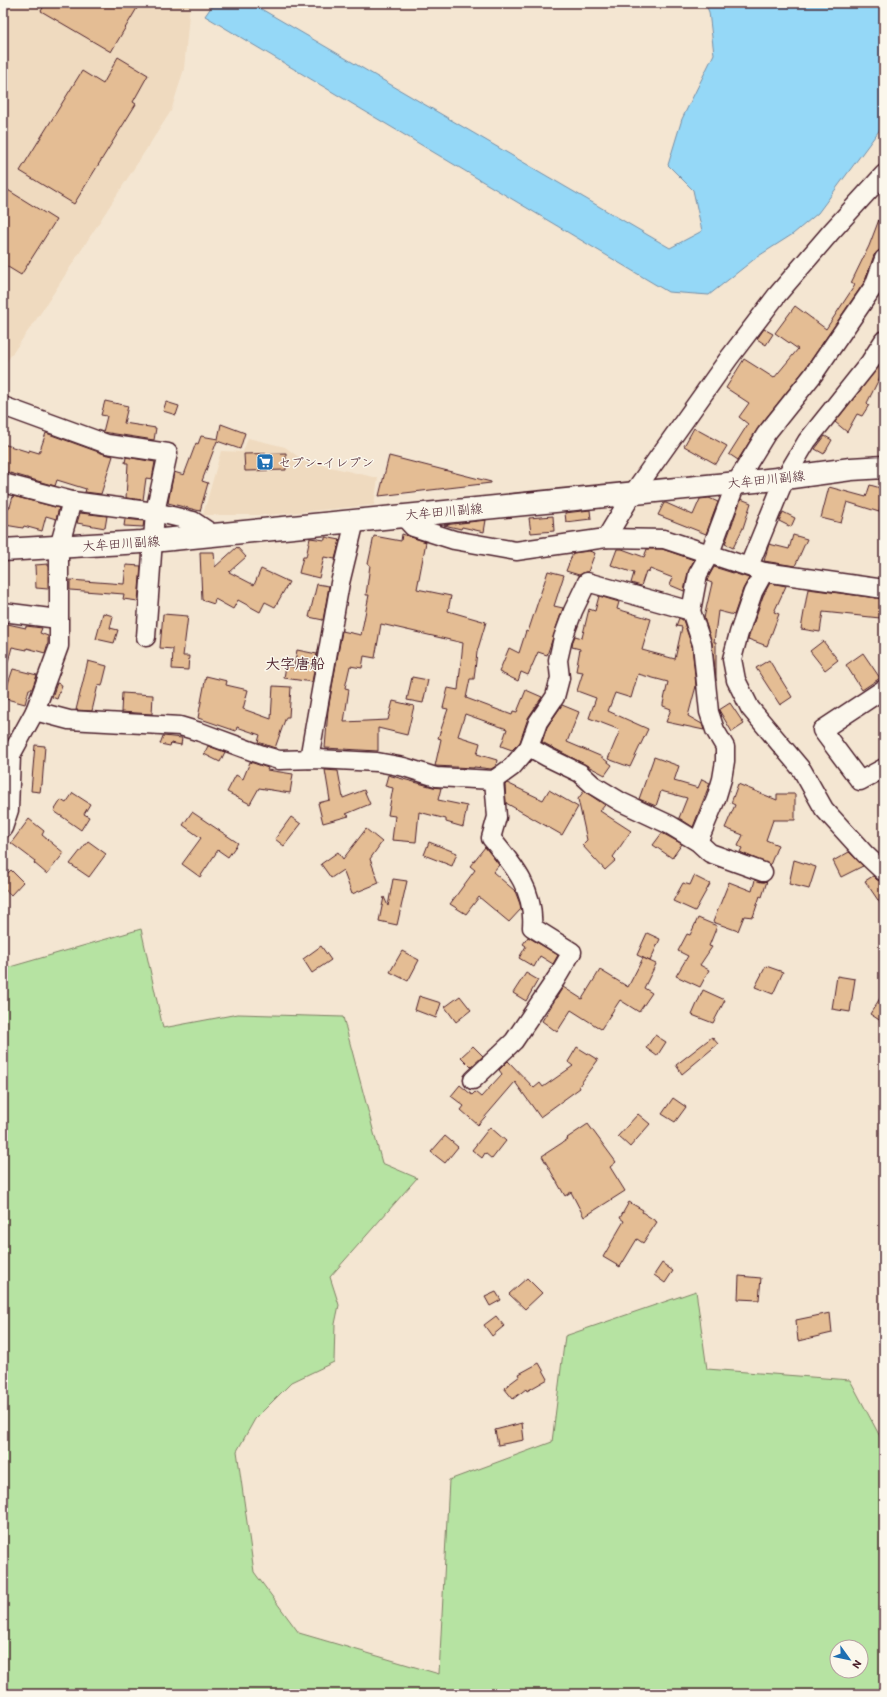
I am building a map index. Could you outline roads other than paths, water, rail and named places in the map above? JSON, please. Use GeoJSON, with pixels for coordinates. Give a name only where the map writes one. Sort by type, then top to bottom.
{"type":"FeatureCollection","features":[{"type":"Feature","properties":{"kind":"main road","name":"大牟田川副線"},"geometry":{"type":"LineString","coordinates":[[3,550],[153,541],[884,467]]}},
{"type":"Feature","properties":{"kind":"street"},"geometry":{"type":"LineString","coordinates":[[606,538],[633,493],[729,358],[777,295],[830,232],[884,174]]}},
{"type":"Feature","properties":{"kind":"street"},"geometry":{"type":"LineString","coordinates":[[698,842],[716,799],[722,779],[725,761],[725,746],[715,730],[709,712],[702,644],[691,611],[698,574],[710,553],[740,482],[766,434],[813,375],[874,286],[884,259]]}},
{"type":"Feature","properties":{"kind":"street"},"geometry":{"type":"LineString","coordinates":[[884,340],[870,362],[807,441],[781,478],[756,569],[753,592],[732,659],[736,680],[750,708],[802,770],[824,809],[865,854],[884,872]]}},
{"type":"Feature","properties":{"kind":"street"},"geometry":{"type":"LineString","coordinates":[[3,406],[107,444],[168,453],[155,512],[146,637]]}},
{"type":"Feature","properties":{"kind":"street"},"geometry":{"type":"LineString","coordinates":[[3,484],[72,501],[155,512],[193,521],[214,535]]}},
{"type":"Feature","properties":{"kind":"street"},"geometry":{"type":"LineString","coordinates":[[3,828],[9,810],[11,755],[35,711],[59,646],[59,547],[72,501]]}},
{"type":"Feature","properties":{"kind":"street"},"geometry":{"type":"LineString","coordinates":[[402,515],[413,527],[454,540],[516,551],[606,538],[664,539],[756,569],[884,588]]}},
{"type":"Feature","properties":{"kind":"street"},"geometry":{"type":"LineString","coordinates":[[309,760],[340,584],[355,521]]}},
{"type":"Feature","properties":{"kind":"street"},"geometry":{"type":"LineString","coordinates":[[35,711],[69,720],[180,726],[279,760],[377,762],[404,767],[436,777],[494,780],[512,767],[529,747],[538,722],[554,697],[560,678],[558,660],[563,638],[573,611],[587,582],[691,611]]}},
{"type":"Feature","properties":{"kind":"street"},"geometry":{"type":"LineString","coordinates":[[3,612],[58,619]]}},
{"type":"Feature","properties":{"kind":"street"},"geometry":{"type":"LineString","coordinates":[[884,690],[822,730],[860,781],[884,768]]}},
{"type":"Feature","properties":{"kind":"street"},"geometry":{"type":"LineString","coordinates":[[529,747],[547,758],[580,773],[593,785],[621,802],[670,825],[698,842],[710,853],[763,872]]}},
{"type":"Feature","properties":{"kind":"street"},"geometry":{"type":"LineString","coordinates":[[472,1080],[514,1041],[556,979],[572,952],[532,927],[533,914],[527,889],[520,876],[491,838],[497,817],[494,780]]}},
{"type":"Feature","properties":{"kind":"water"},"geometry":{"type":"Polygon","coordinates":[[[214,3],[251,3],[670,248],[702,231],[693,190],[668,165],[682,119],[714,54],[709,12],[705,3],[884,3],[884,124],[818,213],[793,234],[757,257],[709,295],[668,292],[205,16],[214,3]]]}},
{"type":"Feature","properties":{"kind":"place","name":"セブン-イレブン"},"geometry":{"type":"Point","coordinates":[265,462]}},
{"type":"Feature","properties":{"kind":"district","name":"大字唐船"},"geometry":{"type":"Point","coordinates":[295,664]}}]}
